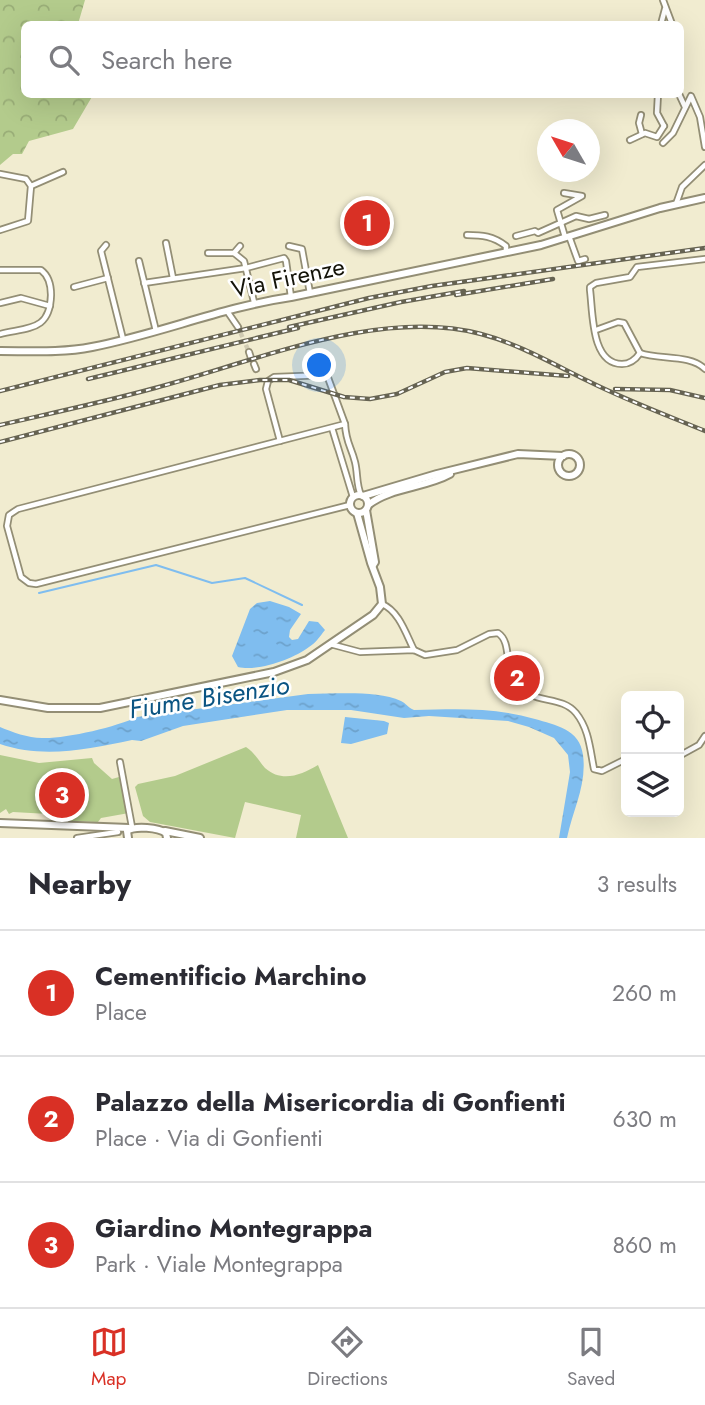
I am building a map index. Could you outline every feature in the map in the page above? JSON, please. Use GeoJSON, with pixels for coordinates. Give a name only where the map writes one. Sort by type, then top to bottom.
{"type":"FeatureCollection","features":[{"type":"Feature","properties":{"kind":"street"},"geometry":{"type":"LineString","coordinates":[[663,0],[672,21]]}},
{"type":"Feature","properties":{"kind":"street"},"geometry":{"type":"LineString","coordinates":[[662,21],[665,8]]}},
{"type":"Feature","properties":{"kind":"street"},"geometry":{"type":"LineString","coordinates":[[658,98],[657,113],[664,126],[663,143],[673,133],[689,96],[692,96],[700,117],[705,147]]}},
{"type":"Feature","properties":{"kind":"street"},"geometry":{"type":"LineString","coordinates":[[681,98],[685,107]]}},
{"type":"Feature","properties":{"kind":"street"},"geometry":{"type":"LineString","coordinates":[[641,115],[639,123],[642,134]]}},
{"type":"Feature","properties":{"kind":"street"},"geometry":{"type":"LineString","coordinates":[[630,140],[642,134],[657,137],[664,126]]}},
{"type":"Feature","properties":{"kind":"street"},"geometry":{"type":"LineString","coordinates":[[676,204],[682,187],[705,166]]}},
{"type":"Feature","properties":{"kind":"street"},"geometry":{"type":"LineString","coordinates":[[31,186],[63,172]]}},
{"type":"Feature","properties":{"kind":"street"},"geometry":{"type":"LineString","coordinates":[[0,174],[9,178],[26,179],[31,186],[28,221],[0,230]]}},
{"type":"Feature","properties":{"kind":"street"},"geometry":{"type":"LineString","coordinates":[[565,192],[582,196],[557,210],[560,224],[578,261],[585,259]]}},
{"type":"Feature","properties":{"kind":"street","name":"Via Firenze"},"geometry":{"type":"LineString","coordinates":[[0,351],[70,350],[122,340],[254,302],[291,297],[506,253],[705,198]]}},
{"type":"Feature","properties":{"kind":"street"},"geometry":{"type":"LineString","coordinates":[[516,236],[535,231],[538,233],[576,216],[589,219],[605,215]]}},
{"type":"Feature","properties":{"kind":"street"},"geometry":{"type":"LineString","coordinates":[[467,235],[484,235],[517,250]]}},
{"type":"Feature","properties":{"kind":"street"},"geometry":{"type":"LineString","coordinates":[[166,243],[173,278]]}},
{"type":"Feature","properties":{"kind":"street"},"geometry":{"type":"LineString","coordinates":[[502,244],[506,253]]}},
{"type":"Feature","properties":{"kind":"street"},"geometry":{"type":"LineString","coordinates":[[491,256],[502,244]]}},
{"type":"Feature","properties":{"kind":"street"},"geometry":{"type":"LineString","coordinates":[[106,245],[101,251],[122,340]]}},
{"type":"Feature","properties":{"kind":"street"},"geometry":{"type":"LineString","coordinates":[[234,253],[240,246]]}},
{"type":"Feature","properties":{"kind":"street"},"geometry":{"type":"LineString","coordinates":[[289,246],[302,249],[310,293]]}},
{"type":"Feature","properties":{"kind":"street"},"geometry":{"type":"LineString","coordinates":[[208,253],[234,253],[244,261],[254,302]]}},
{"type":"Feature","properties":{"kind":"street"},"geometry":{"type":"LineString","coordinates":[[144,283],[246,268],[285,259],[291,297]]}},
{"type":"Feature","properties":{"kind":"street"},"geometry":{"type":"LineString","coordinates":[[640,353],[626,365],[608,361],[601,354],[590,290],[592,284],[630,277],[637,267],[705,259]]}},
{"type":"Feature","properties":{"kind":"street"},"geometry":{"type":"LineString","coordinates":[[139,261],[156,331]]}},
{"type":"Feature","properties":{"kind":"street"},"geometry":{"type":"LineString","coordinates":[[0,270],[19,268],[44,272],[50,289],[48,315],[41,323],[0,334]]}},
{"type":"Feature","properties":{"kind":"street"},"geometry":{"type":"LineString","coordinates":[[74,287],[108,278]]}},
{"type":"Feature","properties":{"kind":"street"},"geometry":{"type":"LineString","coordinates":[[0,303],[22,298],[50,306]]}},
{"type":"Feature","properties":{"kind":"street"},"geometry":{"type":"LineString","coordinates":[[227,311],[238,327]]}},
{"type":"Feature","properties":{"kind":"street"},"geometry":{"type":"LineString","coordinates":[[596,330],[618,322],[624,323],[640,353]]}},
{"type":"Feature","properties":{"kind":"street"},"geometry":{"type":"LineString","coordinates":[[249,352],[254,364]]}},
{"type":"Feature","properties":{"kind":"street"},"geometry":{"type":"LineString","coordinates":[[640,353],[690,362],[705,369]]}},
{"type":"Feature","properties":{"kind":"street"},"geometry":{"type":"LineString","coordinates":[[280,441],[266,389],[270,379],[277,376],[327,375],[345,424],[346,442],[355,461],[356,482],[367,508],[375,562],[373,565]]}},
{"type":"Feature","properties":{"kind":"street"},"geometry":{"type":"LineString","coordinates":[[345,424],[18,509],[9,515],[7,526],[21,577],[29,583],[37,584],[350,505]]}},
{"type":"Feature","properties":{"kind":"street"},"geometry":{"type":"LineString","coordinates":[[332,428],[353,497],[350,505]]}},
{"type":"Feature","properties":{"kind":"street"},"geometry":{"type":"LineString","coordinates":[[353,497],[518,454],[571,454],[577,457],[579,470],[575,475],[566,475],[543,455]]}},
{"type":"Feature","properties":{"kind":"street"},"geometry":{"type":"LineString","coordinates":[[558,466],[563,456]]}},
{"type":"Feature","properties":{"kind":"street"},"geometry":{"type":"LineString","coordinates":[[343,460],[355,461]]}},
{"type":"Feature","properties":{"kind":"street"},"geometry":{"type":"LineString","coordinates":[[357,513],[383,496],[438,481],[458,470]]}},
{"type":"Feature","properties":{"kind":"street"},"geometry":{"type":"LineString","coordinates":[[0,700],[74,709],[125,704],[274,672],[307,660],[373,615],[382,604],[380,587],[370,563],[357,513],[350,505]]}},
{"type":"Feature","properties":{"kind":"street"},"geometry":{"type":"LineString","coordinates":[[382,604],[386,605],[400,622],[414,650]]}},
{"type":"Feature","properties":{"kind":"street"},"geometry":{"type":"LineString","coordinates":[[330,644],[360,652],[414,650],[425,655],[457,650],[489,634],[501,635],[506,644],[510,675],[519,688],[532,697],[569,706],[576,713],[586,730],[594,769],[602,771],[621,762]]}},
{"type":"Feature","properties":{"kind":"street"},"geometry":{"type":"LineString","coordinates":[[683,754],[699,745],[705,736]]}},
{"type":"Feature","properties":{"kind":"street"},"geometry":{"type":"LineString","coordinates":[[120,762],[129,832]]}},
{"type":"Feature","properties":{"kind":"street"},"geometry":{"type":"LineString","coordinates":[[0,823],[105,828],[184,838]]}},
{"type":"Feature","properties":{"kind":"street"},"geometry":{"type":"LineString","coordinates":[[105,828],[118,832]]}},
{"type":"Feature","properties":{"kind":"street"},"geometry":{"type":"LineString","coordinates":[[77,838],[129,832]]}},
{"type":"Feature","properties":{"kind":"street"},"geometry":{"type":"LineString","coordinates":[[167,836],[200,838]]}},
{"type":"Feature","properties":{"kind":"green space"},"geometry":{"type":"Polygon","coordinates":[[[0,0],[85,0],[79,21],[21,21],[21,98],[91,98],[73,129],[29,141],[22,154],[13,154],[0,165],[0,0]]]}},
{"type":"Feature","properties":{"kind":"green space"},"geometry":{"type":"Polygon","coordinates":[[[246,747],[265,768],[278,775],[292,776],[318,765],[348,838],[296,838],[301,815],[245,802],[235,838],[150,822],[143,816],[135,787],[138,784],[175,776],[246,747]]]}},
{"type":"Feature","properties":{"kind":"green space"},"geometry":{"type":"Polygon","coordinates":[[[0,755],[39,763],[92,758],[112,779],[119,777],[129,813],[101,818],[98,822],[68,821],[66,815],[9,814],[6,809],[0,813],[0,755]]]}},
{"type":"Feature","properties":{"kind":"water"},"geometry":{"type":"Polygon","coordinates":[[[270,601],[301,614],[290,630],[289,637],[292,640],[298,639],[309,621],[318,622],[325,630],[302,652],[285,660],[255,668],[238,667],[232,656],[250,609],[257,603],[270,601]]]}},
{"type":"Feature","properties":{"kind":"water"},"geometry":{"type":"Polygon","coordinates":[[[308,694],[380,695],[401,701],[414,710],[504,712],[565,730],[577,739],[581,746],[584,766],[567,838],[559,838],[570,772],[568,755],[554,738],[508,721],[429,716],[404,718],[351,710],[287,710],[183,726],[141,741],[132,740],[66,751],[33,751],[0,744],[0,727],[31,737],[64,737],[137,717],[308,694]]]}},
{"type":"Feature","properties":{"kind":"water"},"geometry":{"type":"Polygon","coordinates":[[[345,717],[389,723],[387,734],[351,744],[341,743],[345,717]]]}},
{"type":"Feature","properties":{"kind":"waterway"},"geometry":{"type":"LineString","coordinates":[[39,593],[156,565],[212,583],[245,578],[302,605]]}},
{"type":"Feature","properties":{"kind":"tunnel"},"geometry":{"type":"LineString","coordinates":[[238,327],[249,352]]}},
{"type":"Feature","properties":{"kind":"railway"},"geometry":{"type":"LineString","coordinates":[[0,391],[369,298],[432,286],[705,248]]}},
{"type":"Feature","properties":{"kind":"railway"},"geometry":{"type":"LineString","coordinates":[[456,295],[553,279]]}},
{"type":"Feature","properties":{"kind":"railway"},"geometry":{"type":"LineString","coordinates":[[289,327],[464,291]]}},
{"type":"Feature","properties":{"kind":"railway"},"geometry":{"type":"LineString","coordinates":[[0,425],[136,393],[317,341],[401,327],[442,328],[481,334],[509,343],[617,395],[705,431]]}},
{"type":"Feature","properties":{"kind":"railway"},"geometry":{"type":"LineString","coordinates":[[88,379],[298,328]]}},
{"type":"Feature","properties":{"kind":"railway"},"geometry":{"type":"LineString","coordinates":[[0,442],[220,385],[260,380],[289,380],[344,397],[370,399],[397,394],[445,372],[467,368],[568,376]]}},
{"type":"Feature","properties":{"kind":"railway"},"geometry":{"type":"LineString","coordinates":[[615,389],[670,390],[705,398]]}},
{"type":"Feature","properties":{"kind":"place","name":"Cementificio Marchino"},"geometry":{"type":"Point","coordinates":[367,223]}},
{"type":"Feature","properties":{"kind":"place","name":"Palazzo della Misericordia di Gonfienti"},"geometry":{"type":"Point","coordinates":[517,678]}},
{"type":"Feature","properties":{"kind":"place","name":"Giardino Montegrappa"},"geometry":{"type":"Point","coordinates":[62,795]}},
{"type":"Feature","properties":{"kind":"water label","name":"Fiume Bisenzio"},"geometry":{"type":"Point","coordinates":[209,697]}}]}
